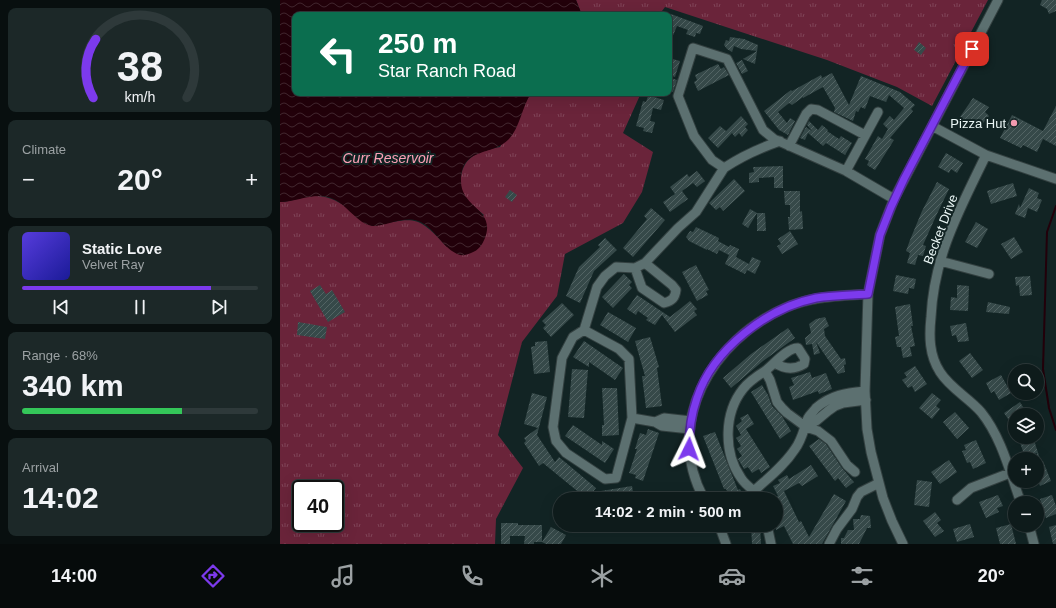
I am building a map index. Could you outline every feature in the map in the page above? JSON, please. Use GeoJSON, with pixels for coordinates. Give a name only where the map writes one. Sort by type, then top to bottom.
{"type":"FeatureCollection","features":[{"type":"Feature","properties":{"kind":"street"},"geometry":{"type":"LineString","coordinates":[[903,544],[892,521],[879,483],[871,452],[865,396],[868,294],[880,235],[894,199],[998,0]]}},
{"type":"Feature","properties":{"kind":"street"},"geometry":{"type":"LineString","coordinates":[[724,168],[712,160],[694,136],[678,96],[693,48],[727,59],[763,130],[790,146],[846,171],[894,199]]}},
{"type":"Feature","properties":{"kind":"street"},"geometry":{"type":"LineString","coordinates":[[790,146],[806,114],[812,109],[818,110],[865,135]]}},
{"type":"Feature","properties":{"kind":"street"},"geometry":{"type":"LineString","coordinates":[[846,171],[878,112]]}},
{"type":"Feature","properties":{"kind":"street"},"geometry":{"type":"LineString","coordinates":[[932,126],[986,155],[1055,179]]}},
{"type":"Feature","properties":{"kind":"street"},"geometry":{"type":"LineString","coordinates":[[584,330],[619,349],[630,359],[632,418],[616,478],[605,479],[566,453],[556,441],[553,427],[562,358],[572,337],[584,330],[597,288],[605,276],[616,267],[635,268],[645,264],[678,228],[696,212],[724,168],[757,149],[780,141]]}},
{"type":"Feature","properties":{"kind":"street","name":"Becket Drive"},"geometry":{"type":"LineString","coordinates":[[986,155],[944,245],[935,280],[931,304],[930,334],[933,356],[941,374],[954,388],[973,404],[992,427],[1008,467]]}},
{"type":"Feature","properties":{"kind":"street"},"geometry":{"type":"LineString","coordinates":[[940,261],[989,274]]}},
{"type":"Feature","properties":{"kind":"street"},"geometry":{"type":"LineString","coordinates":[[635,268],[642,288],[664,303],[670,302],[675,296],[676,290],[645,264]]}},
{"type":"Feature","properties":{"kind":"street"},"geometry":{"type":"LineString","coordinates":[[700,492],[691,464],[689,449],[690,425],[697,398],[702,386],[714,365],[730,346],[755,325],[786,308],[817,298],[868,294]]}},
{"type":"Feature","properties":{"kind":"street"},"geometry":{"type":"LineString","coordinates":[[752,492],[741,479],[735,468],[729,449],[729,418],[737,398],[743,389],[751,380],[775,363]]}},
{"type":"Feature","properties":{"kind":"street"},"geometry":{"type":"LineString","coordinates":[[765,371],[770,380],[777,402],[787,413],[806,427],[818,431],[830,441],[844,462],[855,472]]}},
{"type":"Feature","properties":{"kind":"street"},"geometry":{"type":"LineString","coordinates":[[758,492],[796,448],[806,427],[809,416],[823,402],[841,394],[865,396]]}},
{"type":"Feature","properties":{"kind":"street"},"geometry":{"type":"LineString","coordinates":[[632,418],[655,422],[662,426],[690,425]]}},
{"type":"Feature","properties":{"kind":"street"},"geometry":{"type":"LineString","coordinates":[[957,500],[971,488],[1008,474]]}},
{"type":"Feature","properties":{"kind":"street"},"geometry":{"type":"LineString","coordinates":[[830,544],[837,529],[852,509],[861,492],[879,483]]}},
{"type":"Feature","properties":{"kind":"street"},"geometry":{"type":"LineString","coordinates":[[722,532],[726,544]]}},
{"type":"Feature","properties":{"kind":"street"},"geometry":{"type":"LineString","coordinates":[[768,532],[771,544]]}},
{"type":"Feature","properties":{"kind":"street"},"geometry":{"type":"LineString","coordinates":[[1031,532],[1034,544]]}},
{"type":"Feature","properties":{"kind":"green space"},"geometry":{"type":"Polygon","coordinates":[[[576,0],[988,0],[932,106],[897,87],[827,60],[665,7],[661,12],[581,12],[576,0]]]}},
{"type":"Feature","properties":{"kind":"green space"},"geometry":{"type":"Polygon","coordinates":[[[529,96],[640,96],[623,133],[653,152],[642,192],[623,223],[565,254],[557,296],[522,342],[498,435],[523,468],[496,519],[495,544],[280,544],[280,202],[310,196],[330,199],[345,206],[372,226],[406,220],[414,221],[421,223],[428,228],[447,247],[484,215],[467,200],[461,189],[461,177],[466,164],[474,155],[500,147],[529,96]]]}},
{"type":"Feature","properties":{"kind":"water","name":"Curr Reservoir"},"geometry":{"type":"Polygon","coordinates":[[[280,0],[576,0],[581,12],[292,12],[292,96],[529,96],[516,129],[509,139],[502,145],[472,157],[466,162],[462,170],[462,190],[486,221],[487,228],[485,238],[478,249],[471,253],[460,255],[448,248],[429,228],[418,221],[401,220],[378,226],[368,225],[357,218],[342,204],[324,196],[280,202],[280,0]]]}},
{"type":"Feature","properties":{"kind":"building"},"geometry":{"type":"Polygon","coordinates":[[[1042,0],[1056,0],[1056,11],[1049,14],[1047,9],[1040,5],[1042,0]]]}},
{"type":"Feature","properties":{"kind":"building"},"geometry":{"type":"Polygon","coordinates":[[[672,14],[703,26],[700,34],[696,33],[695,37],[686,34],[688,30],[677,26],[672,38],[672,14]]]}},
{"type":"Feature","properties":{"kind":"building"},"geometry":{"type":"Polygon","coordinates":[[[730,37],[744,39],[758,45],[755,64],[743,59],[757,51],[741,49],[734,46],[732,52],[727,49],[724,45],[726,40],[729,41],[730,37]]]}},
{"type":"Feature","properties":{"kind":"building"},"geometry":{"type":"Polygon","coordinates":[[[919,42],[926,48],[921,55],[914,50],[919,42]]]}},
{"type":"Feature","properties":{"kind":"building"},"geometry":{"type":"Polygon","coordinates":[[[672,59],[680,61],[675,77],[672,76],[672,59]]]}},
{"type":"Feature","properties":{"kind":"building"},"geometry":{"type":"Polygon","coordinates":[[[742,60],[748,71],[742,74],[736,63],[742,60]]]}},
{"type":"Feature","properties":{"kind":"building"},"geometry":{"type":"Polygon","coordinates":[[[718,64],[721,69],[724,67],[729,75],[698,91],[694,82],[697,80],[695,75],[718,64]]]}},
{"type":"Feature","properties":{"kind":"building"},"geometry":{"type":"Polygon","coordinates":[[[832,73],[849,105],[861,76],[900,92],[915,105],[911,109],[913,111],[890,138],[894,140],[875,170],[867,165],[869,161],[865,159],[878,136],[882,139],[888,129],[883,124],[890,116],[894,120],[904,108],[889,95],[886,102],[870,96],[865,109],[861,107],[858,112],[856,111],[853,121],[834,112],[835,108],[823,87],[803,97],[792,105],[789,103],[778,112],[787,123],[790,118],[795,121],[788,135],[779,130],[764,111],[791,90],[792,91],[821,75],[822,78],[832,73]]]}},
{"type":"Feature","properties":{"kind":"building"},"geometry":{"type":"Polygon","coordinates":[[[672,78],[677,80],[672,92],[672,78]]]}},
{"type":"Feature","properties":{"kind":"building"},"geometry":{"type":"Polygon","coordinates":[[[648,96],[654,96],[664,100],[661,110],[653,108],[650,121],[655,122],[652,133],[643,131],[644,128],[636,126],[643,101],[646,102],[648,96]]]}},
{"type":"Feature","properties":{"kind":"building"},"geometry":{"type":"Polygon","coordinates":[[[973,98],[989,107],[985,112],[989,116],[978,129],[960,117],[973,98]]]}},
{"type":"Feature","properties":{"kind":"building"},"geometry":{"type":"Polygon","coordinates":[[[1056,106],[1056,146],[1043,139],[1037,152],[1023,145],[1021,148],[1000,138],[1012,115],[1043,131],[1056,106]]]}},
{"type":"Feature","properties":{"kind":"building"},"geometry":{"type":"Polygon","coordinates":[[[741,116],[748,124],[745,127],[748,130],[742,137],[739,133],[735,137],[732,133],[718,148],[708,138],[720,126],[726,131],[741,116]]]}},
{"type":"Feature","properties":{"kind":"building"},"geometry":{"type":"Polygon","coordinates":[[[809,121],[818,130],[822,125],[828,130],[827,131],[839,139],[841,136],[852,143],[845,155],[826,143],[823,146],[808,133],[805,140],[800,138],[806,127],[812,131],[807,125],[809,121]]]}},
{"type":"Feature","properties":{"kind":"building"},"geometry":{"type":"Polygon","coordinates":[[[946,153],[963,163],[957,173],[951,169],[949,173],[938,167],[946,153]]]}},
{"type":"Feature","properties":{"kind":"building"},"geometry":{"type":"Polygon","coordinates":[[[783,166],[783,188],[774,188],[774,177],[759,178],[759,182],[749,183],[749,173],[754,172],[753,167],[783,166]]]}},
{"type":"Feature","properties":{"kind":"building"},"geometry":{"type":"Polygon","coordinates":[[[697,171],[705,181],[697,187],[693,183],[682,191],[688,199],[670,212],[663,202],[675,194],[670,187],[687,174],[689,177],[697,171]]]}},
{"type":"Feature","properties":{"kind":"building"},"geometry":{"type":"Polygon","coordinates":[[[734,179],[745,191],[723,211],[720,207],[716,210],[709,203],[734,179]]]}},
{"type":"Feature","properties":{"kind":"building"},"geometry":{"type":"Polygon","coordinates":[[[937,182],[949,189],[923,245],[926,246],[923,256],[918,255],[915,265],[907,263],[910,253],[906,251],[910,240],[922,211],[937,182]]]}},
{"type":"Feature","properties":{"kind":"building"},"geometry":{"type":"Polygon","coordinates":[[[1013,183],[1017,196],[991,204],[987,191],[1013,183]]]}},
{"type":"Feature","properties":{"kind":"building"},"geometry":{"type":"Polygon","coordinates":[[[1029,188],[1039,193],[1037,198],[1042,200],[1037,212],[1028,208],[1025,218],[1015,214],[1019,204],[1020,208],[1029,188]]]}},
{"type":"Feature","properties":{"kind":"building"},"geometry":{"type":"Polygon","coordinates":[[[510,190],[517,195],[512,202],[505,197],[510,190]]]}},
{"type":"Feature","properties":{"kind":"building"},"geometry":{"type":"Polygon","coordinates":[[[784,191],[800,191],[800,212],[802,211],[803,229],[789,230],[788,217],[790,217],[790,205],[785,205],[784,191]]]}},
{"type":"Feature","properties":{"kind":"building"},"geometry":{"type":"Polygon","coordinates":[[[651,208],[665,220],[633,257],[623,248],[647,219],[644,216],[651,208]]]}},
{"type":"Feature","properties":{"kind":"building"},"geometry":{"type":"Polygon","coordinates":[[[750,209],[757,213],[748,228],[742,224],[750,209]]]}},
{"type":"Feature","properties":{"kind":"building"},"geometry":{"type":"Polygon","coordinates":[[[757,213],[765,213],[766,231],[757,231],[757,213]]]}},
{"type":"Feature","properties":{"kind":"building"},"geometry":{"type":"Polygon","coordinates":[[[976,222],[988,229],[977,248],[965,242],[976,222]]]}},
{"type":"Feature","properties":{"kind":"building"},"geometry":{"type":"Polygon","coordinates":[[[696,227],[719,238],[718,241],[729,247],[730,245],[739,249],[736,257],[749,264],[752,257],[761,261],[755,274],[747,270],[745,274],[725,264],[729,255],[719,250],[717,254],[689,241],[686,237],[690,231],[693,232],[696,227]]]}},
{"type":"Feature","properties":{"kind":"building"},"geometry":{"type":"Polygon","coordinates":[[[790,231],[798,244],[782,254],[777,246],[781,244],[778,239],[790,231]]]}},
{"type":"Feature","properties":{"kind":"building"},"geometry":{"type":"Polygon","coordinates":[[[1014,237],[1023,252],[1011,259],[1001,244],[1014,237]]]}},
{"type":"Feature","properties":{"kind":"building"},"geometry":{"type":"Polygon","coordinates":[[[605,238],[617,250],[594,271],[580,303],[566,296],[579,267],[600,247],[598,245],[605,238]]]}},
{"type":"Feature","properties":{"kind":"building"},"geometry":{"type":"Polygon","coordinates":[[[696,265],[709,290],[706,291],[708,295],[697,301],[682,272],[696,265]]]}},
{"type":"Feature","properties":{"kind":"building"},"geometry":{"type":"Polygon","coordinates":[[[624,274],[632,282],[629,285],[632,288],[613,308],[602,297],[624,274]]]}},
{"type":"Feature","properties":{"kind":"building"},"geometry":{"type":"Polygon","coordinates":[[[896,275],[916,279],[914,289],[909,288],[908,294],[893,291],[896,275]]]}},
{"type":"Feature","properties":{"kind":"building"},"geometry":{"type":"Polygon","coordinates":[[[1030,276],[1032,295],[1020,296],[1019,285],[1016,286],[1015,277],[1030,276]]]}},
{"type":"Feature","properties":{"kind":"building"},"geometry":{"type":"Polygon","coordinates":[[[320,285],[326,294],[332,290],[345,312],[328,322],[310,291],[320,285]]]}},
{"type":"Feature","properties":{"kind":"building"},"geometry":{"type":"Polygon","coordinates":[[[957,285],[969,286],[968,311],[950,310],[951,297],[957,298],[957,285]]]}},
{"type":"Feature","properties":{"kind":"building"},"geometry":{"type":"Polygon","coordinates":[[[637,295],[670,317],[690,301],[697,309],[694,311],[697,315],[675,332],[662,315],[655,325],[646,320],[648,318],[638,311],[636,315],[627,309],[637,295]]]}},
{"type":"Feature","properties":{"kind":"building"},"geometry":{"type":"Polygon","coordinates":[[[988,302],[1010,307],[1009,314],[986,312],[988,302]]]}},
{"type":"Feature","properties":{"kind":"building"},"geometry":{"type":"Polygon","coordinates":[[[562,303],[574,315],[551,337],[543,328],[546,325],[542,321],[562,303]]]}},
{"type":"Feature","properties":{"kind":"building"},"geometry":{"type":"Polygon","coordinates":[[[910,304],[913,326],[911,326],[915,346],[910,347],[912,356],[903,358],[901,347],[897,347],[895,337],[899,336],[895,307],[910,304]]]}},
{"type":"Feature","properties":{"kind":"building"},"geometry":{"type":"Polygon","coordinates":[[[608,312],[636,328],[628,342],[600,325],[608,312]]]}},
{"type":"Feature","properties":{"kind":"building"},"geometry":{"type":"Polygon","coordinates":[[[825,317],[829,326],[824,329],[825,336],[841,359],[845,358],[845,372],[838,374],[816,342],[820,353],[814,355],[812,344],[806,345],[805,338],[811,333],[809,324],[816,319],[825,317]]]}},
{"type":"Feature","properties":{"kind":"building"},"geometry":{"type":"Polygon","coordinates":[[[298,322],[327,327],[325,339],[297,335],[298,322]]]}},
{"type":"Feature","properties":{"kind":"building"},"geometry":{"type":"Polygon","coordinates":[[[966,323],[969,341],[958,342],[956,335],[952,336],[950,326],[966,323]]]}},
{"type":"Feature","properties":{"kind":"building"},"geometry":{"type":"Polygon","coordinates":[[[788,328],[795,338],[763,361],[731,388],[723,378],[751,354],[788,328]]]}},
{"type":"Feature","properties":{"kind":"building"},"geometry":{"type":"Polygon","coordinates":[[[650,337],[659,367],[657,368],[662,406],[646,408],[642,376],[645,376],[635,341],[650,337]]]}},
{"type":"Feature","properties":{"kind":"building"},"geometry":{"type":"Polygon","coordinates":[[[547,341],[550,372],[534,374],[531,347],[535,346],[535,342],[547,341]]]}},
{"type":"Feature","properties":{"kind":"building"},"geometry":{"type":"Polygon","coordinates":[[[584,341],[623,368],[615,380],[589,362],[589,367],[573,357],[584,341]]]}},
{"type":"Feature","properties":{"kind":"building"},"geometry":{"type":"Polygon","coordinates":[[[970,353],[983,370],[972,378],[959,361],[970,353]]]}},
{"type":"Feature","properties":{"kind":"building"},"geometry":{"type":"Polygon","coordinates":[[[915,366],[927,384],[915,392],[912,386],[908,388],[902,380],[907,377],[904,373],[915,366]]]}},
{"type":"Feature","properties":{"kind":"building"},"geometry":{"type":"Polygon","coordinates":[[[572,369],[588,370],[584,418],[568,417],[572,369]]]}},
{"type":"Feature","properties":{"kind":"building"},"geometry":{"type":"Polygon","coordinates":[[[810,372],[812,378],[826,373],[832,389],[819,394],[818,391],[793,400],[789,387],[794,385],[791,378],[810,372]]]}},
{"type":"Feature","properties":{"kind":"building"},"geometry":{"type":"Polygon","coordinates":[[[1001,375],[1008,388],[1008,395],[999,400],[994,391],[991,393],[986,383],[1001,375]]]}},
{"type":"Feature","properties":{"kind":"building"},"geometry":{"type":"Polygon","coordinates":[[[762,385],[772,406],[782,416],[791,431],[780,439],[751,392],[762,385]]]}},
{"type":"Feature","properties":{"kind":"building"},"geometry":{"type":"Polygon","coordinates":[[[602,388],[617,388],[619,435],[602,436],[602,425],[604,425],[602,388]]]}},
{"type":"Feature","properties":{"kind":"building"},"geometry":{"type":"Polygon","coordinates":[[[532,393],[547,397],[537,435],[555,462],[559,457],[596,488],[593,492],[578,492],[543,463],[539,466],[524,443],[526,441],[524,438],[538,428],[524,424],[532,393]]]}},
{"type":"Feature","properties":{"kind":"building"},"geometry":{"type":"Polygon","coordinates":[[[932,393],[941,400],[936,406],[940,409],[932,419],[919,408],[932,393]]]}},
{"type":"Feature","properties":{"kind":"building"},"geometry":{"type":"Polygon","coordinates":[[[1020,402],[1024,408],[1011,408],[1020,402]]]}},
{"type":"Feature","properties":{"kind":"building"},"geometry":{"type":"Polygon","coordinates":[[[1008,410],[1008,419],[1004,413],[1008,410]]]}},
{"type":"Feature","properties":{"kind":"building"},"geometry":{"type":"Polygon","coordinates":[[[955,412],[969,428],[957,439],[943,422],[955,412]]]}},
{"type":"Feature","properties":{"kind":"building"},"geometry":{"type":"Polygon","coordinates":[[[748,414],[754,424],[746,429],[770,467],[761,473],[759,469],[752,473],[748,467],[744,469],[738,459],[742,456],[737,449],[741,446],[736,438],[741,435],[736,426],[742,421],[740,418],[748,414]]]}},
{"type":"Feature","properties":{"kind":"building"},"geometry":{"type":"Polygon","coordinates":[[[573,425],[602,445],[602,441],[614,449],[605,463],[565,436],[573,425]]]}},
{"type":"Feature","properties":{"kind":"building"},"geometry":{"type":"Polygon","coordinates":[[[648,429],[659,433],[643,481],[635,478],[636,475],[629,473],[637,449],[635,449],[640,433],[646,435],[648,429]]]}},
{"type":"Feature","properties":{"kind":"building"},"geometry":{"type":"Polygon","coordinates":[[[715,432],[738,490],[740,489],[742,492],[728,492],[726,489],[724,489],[703,436],[715,432]]]}},
{"type":"Feature","properties":{"kind":"building"},"geometry":{"type":"Polygon","coordinates":[[[819,439],[826,444],[842,468],[854,482],[846,488],[838,478],[835,481],[809,446],[819,439]]]}},
{"type":"Feature","properties":{"kind":"building"},"geometry":{"type":"Polygon","coordinates":[[[976,440],[986,463],[973,469],[970,462],[967,463],[962,451],[966,450],[964,445],[976,440]]]}},
{"type":"Feature","properties":{"kind":"building"},"geometry":{"type":"Polygon","coordinates":[[[1020,444],[1035,444],[1038,452],[1023,452],[1020,444]]]}},
{"type":"Feature","properties":{"kind":"building"},"geometry":{"type":"Polygon","coordinates":[[[949,460],[957,472],[940,484],[931,472],[949,460]]]}},
{"type":"Feature","properties":{"kind":"building"},"geometry":{"type":"Polygon","coordinates":[[[1044,464],[1051,481],[1044,484],[1044,464]]]}},
{"type":"Feature","properties":{"kind":"building"},"geometry":{"type":"Polygon","coordinates":[[[811,465],[818,476],[802,486],[799,483],[784,491],[799,522],[801,521],[809,537],[834,494],[846,501],[822,544],[793,544],[783,526],[783,492],[776,492],[773,486],[780,483],[778,480],[787,475],[789,479],[811,465]]]}},
{"type":"Feature","properties":{"kind":"building"},"geometry":{"type":"Polygon","coordinates":[[[917,480],[932,482],[929,507],[914,505],[917,480]]]}},
{"type":"Feature","properties":{"kind":"building"},"geometry":{"type":"Polygon","coordinates":[[[632,486],[633,492],[601,492],[632,486]]]}},
{"type":"Feature","properties":{"kind":"building"},"geometry":{"type":"Polygon","coordinates":[[[998,495],[1003,506],[997,508],[999,512],[986,518],[979,502],[998,495]]]}},
{"type":"Feature","properties":{"kind":"building"},"geometry":{"type":"Polygon","coordinates":[[[1052,495],[1056,506],[1056,514],[1046,518],[1044,512],[1044,498],[1052,495]]]}},
{"type":"Feature","properties":{"kind":"building"},"geometry":{"type":"Polygon","coordinates":[[[935,512],[941,520],[937,523],[944,531],[935,537],[923,521],[935,512]]]}},
{"type":"Feature","properties":{"kind":"building"},"geometry":{"type":"Polygon","coordinates":[[[861,515],[870,516],[871,528],[867,528],[859,544],[841,544],[841,538],[844,538],[848,530],[854,530],[853,519],[860,519],[861,515]]]}},
{"type":"Feature","properties":{"kind":"building"},"geometry":{"type":"Polygon","coordinates":[[[501,523],[542,525],[542,542],[524,544],[525,536],[510,536],[510,544],[501,544],[501,523]]]}},
{"type":"Feature","properties":{"kind":"building"},"geometry":{"type":"Polygon","coordinates":[[[970,524],[974,537],[957,542],[953,529],[970,524]]]}},
{"type":"Feature","properties":{"kind":"building"},"geometry":{"type":"Polygon","coordinates":[[[1008,525],[1008,532],[1013,532],[1016,544],[1000,544],[996,528],[1008,525]]]}},
{"type":"Feature","properties":{"kind":"building"},"geometry":{"type":"Polygon","coordinates":[[[1056,525],[1056,544],[1053,544],[1049,527],[1056,525]]]}},
{"type":"Feature","properties":{"kind":"building"},"geometry":{"type":"Polygon","coordinates":[[[551,527],[553,528],[553,532],[560,532],[566,535],[561,544],[546,544],[542,542],[551,527]]]}},
{"type":"Feature","properties":{"kind":"building"},"geometry":{"type":"Polygon","coordinates":[[[751,532],[760,532],[761,544],[752,544],[751,532]]]}},
{"type":"Feature","properties":{"kind":"waterway"},"geometry":{"type":"LineString","coordinates":[[1056,206],[1047,232],[1043,369],[1049,408],[1056,430]]}},
{"type":"Feature","properties":{"kind":"place","name":"Pizza Hut"},"geometry":{"type":"Point","coordinates":[1014,123]}},
{"type":"Feature","properties":{"kind":"route"},"geometry":{"type":"LineString","coordinates":[[689,449],[690,421],[702,386],[719,358],[742,335],[770,316],[803,302],[817,298],[868,294],[880,235],[888,214],[904,179],[972,49]]}}]}
